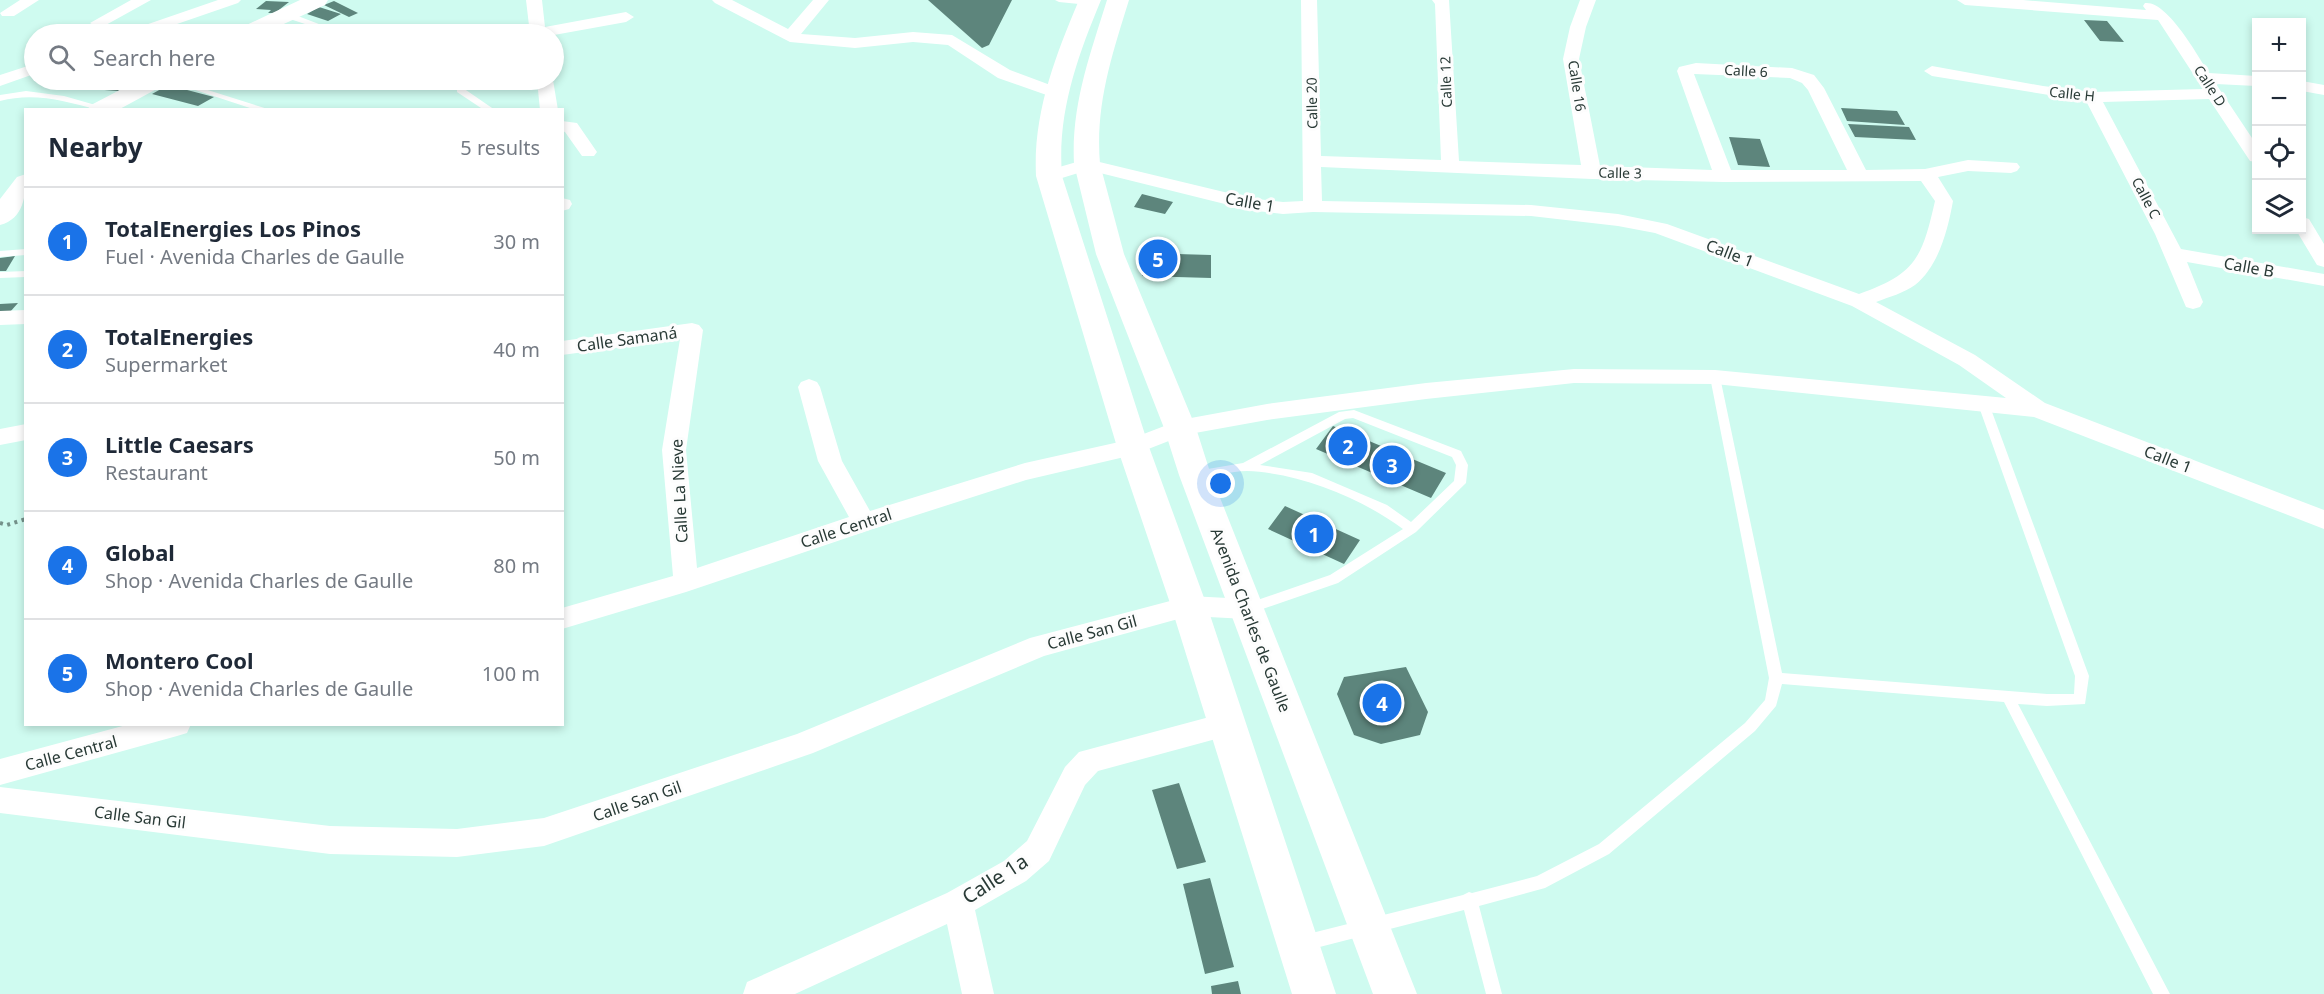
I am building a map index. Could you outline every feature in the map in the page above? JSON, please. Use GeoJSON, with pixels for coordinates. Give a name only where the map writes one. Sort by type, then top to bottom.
{"type":"FeatureCollection","features":[{"type":"Feature","properties":{"kind":"main road"},"geometry":{"type":"LineString","coordinates":[[268,24],[317,0]]}},
{"type":"Feature","properties":{"kind":"main road","name":"Avenida Charles de Gaulle"},"geometry":{"type":"LineString","coordinates":[[1089,1],[1055,93],[1047,155],[1049,176],[1133,447],[1189,606],[1314,994]]}},
{"type":"Feature","properties":{"kind":"main road","name":"Avenida Charles de Gaulle"},"geometry":{"type":"LineString","coordinates":[[1089,1],[1091,87],[1087,164],[1110,254],[1180,428],[1195,475],[1395,994]]}},
{"type":"Feature","properties":{"kind":"main road"},"geometry":{"type":"LineString","coordinates":[[102,108],[137,90]]}},
{"type":"Feature","properties":{"kind":"main road"},"geometry":{"type":"LineString","coordinates":[[0,217],[24,185]]}},
{"type":"Feature","properties":{"kind":"street"},"geometry":{"type":"LineString","coordinates":[[8,13],[31,0]]}},
{"type":"Feature","properties":{"kind":"street"},"geometry":{"type":"LineString","coordinates":[[111,0],[92,19],[143,0]]}},
{"type":"Feature","properties":{"kind":"street"},"geometry":{"type":"LineString","coordinates":[[163,24],[233,0]]}},
{"type":"Feature","properties":{"kind":"street"},"geometry":{"type":"LineString","coordinates":[[534,0],[537,24]]}},
{"type":"Feature","properties":{"kind":"street"},"geometry":{"type":"LineString","coordinates":[[720,0],[790,37],[855,43],[912,38],[952,40],[1004,74],[1055,93]]}},
{"type":"Feature","properties":{"kind":"street"},"geometry":{"type":"LineString","coordinates":[[790,37],[821,0]]}},
{"type":"Feature","properties":{"kind":"street","name":"Calle 20"},"geometry":{"type":"LineString","coordinates":[[1310,0],[1313,206]]}},
{"type":"Feature","properties":{"kind":"street","name":"Calle 12"},"geometry":{"type":"LineString","coordinates":[[1440,0],[1443,2],[1450,166]]}},
{"type":"Feature","properties":{"kind":"street","name":"Calle 16"},"geometry":{"type":"LineString","coordinates":[[1588,0],[1578,27],[1571,59],[1592,173]]}},
{"type":"Feature","properties":{"kind":"street"},"geometry":{"type":"LineString","coordinates":[[1965,0],[2163,16]]}},
{"type":"Feature","properties":{"kind":"street","name":"Calle D"},"geometry":{"type":"LineString","coordinates":[[2145,0],[2163,16],[2252,151]]}},
{"type":"Feature","properties":{"kind":"street"},"geometry":{"type":"LineString","coordinates":[[564,29],[626,17]]}},
{"type":"Feature","properties":{"kind":"street","name":"Calle 6"},"geometry":{"type":"LineString","coordinates":[[1724,176],[1687,81],[1686,71],[1696,68],[1792,73],[1808,79],[1816,88],[1859,175]]}},
{"type":"Feature","properties":{"kind":"street","name":"Calle H"},"geometry":{"type":"LineString","coordinates":[[1932,71],[2043,91],[2092,97],[2214,94]]}},
{"type":"Feature","properties":{"kind":"street"},"geometry":{"type":"LineString","coordinates":[[0,81],[24,73]]}},
{"type":"Feature","properties":{"kind":"street"},"geometry":{"type":"LineString","coordinates":[[2205,78],[2252,81]]}},
{"type":"Feature","properties":{"kind":"street"},"geometry":{"type":"LineString","coordinates":[[2306,87],[2324,90]]}},
{"type":"Feature","properties":{"kind":"street"},"geometry":{"type":"LineString","coordinates":[[546,90],[549,108]]}},
{"type":"Feature","properties":{"kind":"street","name":"Calle C"},"geometry":{"type":"LineString","coordinates":[[2092,97],[2165,234],[2193,302]]}},
{"type":"Feature","properties":{"kind":"street"},"geometry":{"type":"LineString","coordinates":[[564,126],[571,127],[588,152]]}},
{"type":"Feature","properties":{"kind":"street","name":"Calle 3"},"geometry":{"type":"LineString","coordinates":[[1313,161],[1592,173],[1724,176],[1927,175],[1950,166],[1966,164],[2011,167]]}},
{"type":"Feature","properties":{"kind":"street"},"geometry":{"type":"LineString","coordinates":[[1049,176],[1087,164]]}},
{"type":"Feature","properties":{"kind":"street","name":"Calle 1"},"geometry":{"type":"LineString","coordinates":[[1087,164],[1249,204],[1283,208],[1313,206],[1546,212],[1631,221],[1686,236],[1859,301],[1967,360],[2037,409],[2324,520]]}},
{"type":"Feature","properties":{"kind":"street"},"geometry":{"type":"LineString","coordinates":[[1859,301],[1909,280],[1924,259],[1940,224],[1944,201],[1927,175]]}},
{"type":"Feature","properties":{"kind":"street"},"geometry":{"type":"LineString","coordinates":[[2306,231],[2324,261]]}},
{"type":"Feature","properties":{"kind":"street","name":"Calle B"},"geometry":{"type":"LineString","coordinates":[[2173,254],[2324,280]]}},
{"type":"Feature","properties":{"kind":"street"},"geometry":{"type":"LineString","coordinates":[[0,318],[24,317]]}},
{"type":"Feature","properties":{"kind":"street","name":"Calle Samaná"},"geometry":{"type":"LineString","coordinates":[[564,348],[693,330]]}},
{"type":"Feature","properties":{"kind":"street","name":"Calle La Nieve"},"geometry":{"type":"LineString","coordinates":[[686,582],[674,450],[693,330]]}},
{"type":"Feature","properties":{"kind":"street","name":"Calle Central"},"geometry":{"type":"LineString","coordinates":[[564,618],[686,582],[864,522],[1025,472],[1133,447],[1180,428],[1279,411],[1426,391],[1574,376],[1715,377],[2037,409]]}},
{"type":"Feature","properties":{"kind":"street"},"geometry":{"type":"LineString","coordinates":[[809,387],[830,461],[864,522]]}},
{"type":"Feature","properties":{"kind":"street"},"geometry":{"type":"LineString","coordinates":[[0,437],[24,432]]}},
{"type":"Feature","properties":{"kind":"street","name":"Calle San Gil"},"geometry":{"type":"LineString","coordinates":[[0,800],[330,840],[457,843],[544,832],[803,744],[1039,646],[1189,606],[1247,609]]}},
{"type":"Feature","properties":{"kind":"street","name":"Calle 1a"},"geometry":{"type":"LineString","coordinates":[[759,994],[958,903],[1015,871],[1038,851],[1051,829],[1075,776],[1089,761],[1228,724]]}},
{"type":"Feature","properties":{"kind":"street","name":"Calle Central"},"geometry":{"type":"LineString","coordinates":[[0,772],[170,726]]}},
{"type":"Feature","properties":{"kind":"street"},"geometry":{"type":"LineString","coordinates":[[958,903],[978,994]]}},
{"type":"Feature","properties":{"kind":"lane"},"geometry":{"type":"LineString","coordinates":[[287,15],[312,24]]}},
{"type":"Feature","properties":{"kind":"lane"},"geometry":{"type":"LineString","coordinates":[[202,90],[260,108]]}},
{"type":"Feature","properties":{"kind":"lane"},"geometry":{"type":"LineString","coordinates":[[460,90],[488,108]]}},
{"type":"Feature","properties":{"kind":"lane"},"geometry":{"type":"LineString","coordinates":[[0,98],[14,93],[38,93],[96,108]]}},
{"type":"Feature","properties":{"kind":"lane"},"geometry":{"type":"LineString","coordinates":[[0,254],[24,252]]}},
{"type":"Feature","properties":{"kind":"lane"},"geometry":{"type":"LineString","coordinates":[[0,275],[24,274]]}},
{"type":"Feature","properties":{"kind":"lane"},"geometry":{"type":"LineString","coordinates":[[1297,945],[1369,928],[1469,899],[1539,883],[1604,849],[1750,727],[1771,702],[1776,678],[1715,377]]}},
{"type":"Feature","properties":{"kind":"lane"},"geometry":{"type":"LineString","coordinates":[[1776,678],[2008,697],[2080,700],[2082,676],[1984,404]]}},
{"type":"Feature","properties":{"kind":"lane"},"geometry":{"type":"LineString","coordinates":[[1246,467],[1329,420],[1354,414],[1457,454],[1462,465],[1460,483],[1412,529],[1334,579],[1247,609]]}},
{"type":"Feature","properties":{"kind":"lane"},"geometry":{"type":"LineString","coordinates":[[1195,475],[1246,467],[1308,476],[1383,508],[1412,529]]}},
{"type":"Feature","properties":{"kind":"lane"},"geometry":{"type":"LineString","coordinates":[[2008,697],[2162,994]]}},
{"type":"Feature","properties":{"kind":"lane"},"geometry":{"type":"LineString","coordinates":[[1469,899],[1494,994]]}},
{"type":"Feature","properties":{"kind":"path"},"geometry":{"type":"LineString","coordinates":[[0,523],[7,525],[24,520]]}},
{"type":"Feature","properties":{"kind":"building"},"geometry":{"type":"Polygon","coordinates":[[[928,0],[1012,0],[989,45],[982,48],[928,0]]]}},
{"type":"Feature","properties":{"kind":"building"},"geometry":{"type":"Polygon","coordinates":[[[266,1],[289,2],[275,13],[268,13],[271,10],[256,9],[266,1]]]}},
{"type":"Feature","properties":{"kind":"building"},"geometry":{"type":"Polygon","coordinates":[[[334,1],[358,13],[349,17],[324,5],[334,1]]]}},
{"type":"Feature","properties":{"kind":"building"},"geometry":{"type":"Polygon","coordinates":[[[319,7],[341,14],[328,21],[307,14],[319,7]]]}},
{"type":"Feature","properties":{"kind":"building"},"geometry":{"type":"Polygon","coordinates":[[[2084,20],[2107,21],[2124,42],[2100,41],[2084,20]]]}},
{"type":"Feature","properties":{"kind":"building"},"geometry":{"type":"Polygon","coordinates":[[[159,90],[187,90],[214,97],[198,106],[152,94],[159,90]]]}},
{"type":"Feature","properties":{"kind":"building"},"geometry":{"type":"Polygon","coordinates":[[[1841,108],[1897,111],[1905,125],[1847,121],[1841,108]]]}},
{"type":"Feature","properties":{"kind":"building"},"geometry":{"type":"Polygon","coordinates":[[[1848,124],[1909,127],[1916,140],[1855,137],[1848,124]]]}},
{"type":"Feature","properties":{"kind":"building"},"geometry":{"type":"Polygon","coordinates":[[[1729,137],[1760,139],[1770,167],[1738,165],[1729,137]]]}},
{"type":"Feature","properties":{"kind":"building"},"geometry":{"type":"Polygon","coordinates":[[[1142,194],[1173,202],[1165,214],[1134,207],[1142,194]]]}},
{"type":"Feature","properties":{"kind":"building"},"geometry":{"type":"Polygon","coordinates":[[[1143,253],[1211,255],[1211,278],[1142,276],[1143,253]]]}},
{"type":"Feature","properties":{"kind":"building"},"geometry":{"type":"Polygon","coordinates":[[[15,256],[6,271],[0,271],[0,258],[15,256]]]}},
{"type":"Feature","properties":{"kind":"building"},"geometry":{"type":"Polygon","coordinates":[[[18,303],[10,312],[0,313],[0,304],[18,303]]]}},
{"type":"Feature","properties":{"kind":"building"},"geometry":{"type":"Polygon","coordinates":[[[1333,426],[1446,473],[1431,498],[1316,449],[1333,426]]]}},
{"type":"Feature","properties":{"kind":"building"},"geometry":{"type":"Polygon","coordinates":[[[1285,506],[1360,540],[1344,564],[1268,529],[1285,506]]]}},
{"type":"Feature","properties":{"kind":"building"},"geometry":{"type":"Polygon","coordinates":[[[1406,667],[1428,712],[1420,735],[1381,744],[1354,735],[1337,694],[1344,677],[1406,667]]]}},
{"type":"Feature","properties":{"kind":"building"},"geometry":{"type":"Polygon","coordinates":[[[1179,783],[1206,862],[1177,869],[1152,790],[1179,783]]]}},
{"type":"Feature","properties":{"kind":"building"},"geometry":{"type":"Polygon","coordinates":[[[1210,878],[1234,967],[1205,974],[1183,884],[1210,878]]]}},
{"type":"Feature","properties":{"kind":"building"},"geometry":{"type":"Polygon","coordinates":[[[1238,981],[1241,994],[1212,994],[1211,986],[1238,981]]]}},
{"type":"Feature","properties":{"kind":"place","name":"Montero Cool"},"geometry":{"type":"Point","coordinates":[1158,259]}},
{"type":"Feature","properties":{"kind":"place","name":"TotalEnergies"},"geometry":{"type":"Point","coordinates":[1348,446]}},
{"type":"Feature","properties":{"kind":"place","name":"Little Caesars"},"geometry":{"type":"Point","coordinates":[1392,465]}},
{"type":"Feature","properties":{"kind":"place","name":"TotalEnergies Los Pinos"},"geometry":{"type":"Point","coordinates":[1314,534]}},
{"type":"Feature","properties":{"kind":"place","name":"Global"},"geometry":{"type":"Point","coordinates":[1382,703]}}]}
